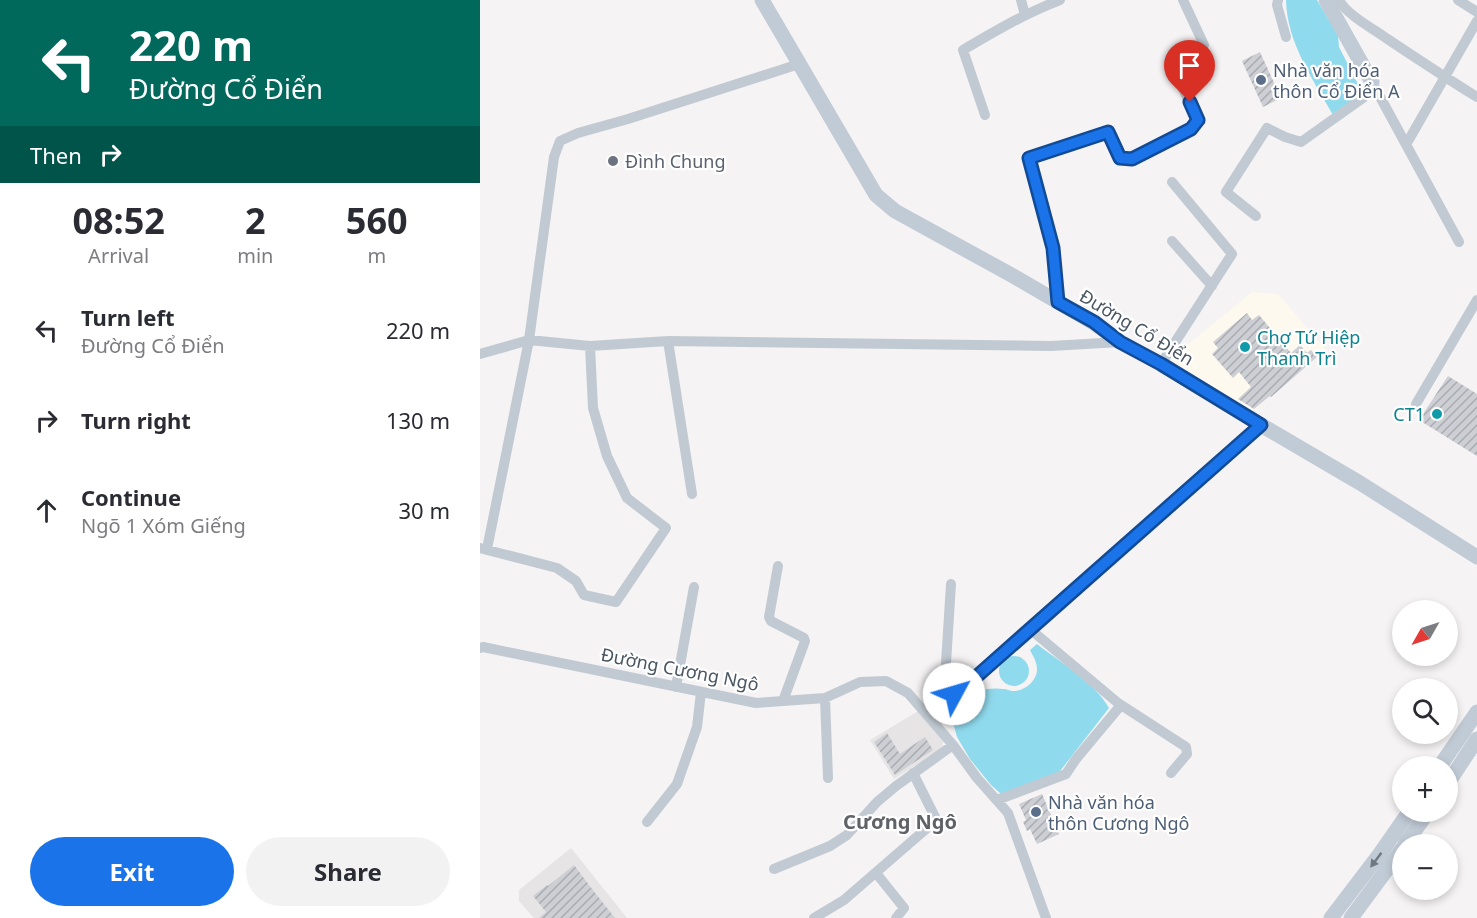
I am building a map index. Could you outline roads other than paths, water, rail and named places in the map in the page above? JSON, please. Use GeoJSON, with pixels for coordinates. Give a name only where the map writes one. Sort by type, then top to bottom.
{"type":"FeatureCollection","features":[{"type":"Feature","properties":{"kind":"street","name":"Đường Cổ Điển"},"geometry":{"type":"LineString","coordinates":[[762,0],[876,195],[895,211],[1094,322],[1120,342],[1360,483],[1477,557]]}},
{"type":"Feature","properties":{"kind":"street"},"geometry":{"type":"LineString","coordinates":[[1021,0],[1025,15]]}},
{"type":"Feature","properties":{"kind":"street"},"geometry":{"type":"LineString","coordinates":[[986,115],[963,50],[1025,15],[1060,0]]}},
{"type":"Feature","properties":{"kind":"street"},"geometry":{"type":"LineString","coordinates":[[1058,302],[1053,248],[1029,158],[1108,132],[1120,158],[1132,159],[1191,129],[1198,120],[1172,65],[1204,45],[1183,0]]}},
{"type":"Feature","properties":{"kind":"street"},"geometry":{"type":"LineString","coordinates":[[1278,0],[1277,4],[1286,37]]}},
{"type":"Feature","properties":{"kind":"street"},"geometry":{"type":"LineString","coordinates":[[1458,0],[1477,12]]}},
{"type":"Feature","properties":{"kind":"street"},"geometry":{"type":"LineString","coordinates":[[1336,2],[1477,97]]}},
{"type":"Feature","properties":{"kind":"street"},"geometry":{"type":"LineString","coordinates":[[1336,2],[1372,82],[1459,242]]}},
{"type":"Feature","properties":{"kind":"street"},"geometry":{"type":"LineString","coordinates":[[1407,143],[1477,21]]}},
{"type":"Feature","properties":{"kind":"street"},"geometry":{"type":"LineString","coordinates":[[590,346],[593,408],[608,456],[627,498],[666,528],[616,602],[584,595],[576,581],[557,568],[483,548],[529,340],[554,157],[560,141],[578,133],[799,64]]}},
{"type":"Feature","properties":{"kind":"street"},"geometry":{"type":"LineString","coordinates":[[1256,216],[1226,192],[1267,128],[1301,142],[1363,98],[1372,82]]}},
{"type":"Feature","properties":{"kind":"street"},"geometry":{"type":"LineString","coordinates":[[1161,364],[1232,254],[1172,182]]}},
{"type":"Feature","properties":{"kind":"street"},"geometry":{"type":"LineString","coordinates":[[1172,241],[1212,286]]}},
{"type":"Feature","properties":{"kind":"street"},"geometry":{"type":"LineString","coordinates":[[1416,404],[1477,300]]}},
{"type":"Feature","properties":{"kind":"street"},"geometry":{"type":"LineString","coordinates":[[480,354],[529,340],[590,346],[668,341],[1051,346],[1120,342]]}},
{"type":"Feature","properties":{"kind":"street"},"geometry":{"type":"LineString","coordinates":[[668,341],[692,494]]}},
{"type":"Feature","properties":{"kind":"street"},"geometry":{"type":"LineString","coordinates":[[928,715],[1030,629],[1261,425]]}},
{"type":"Feature","properties":{"kind":"street"},"geometry":{"type":"LineString","coordinates":[[778,566],[769,617],[771,621],[804,638],[805,641],[783,701]]}},
{"type":"Feature","properties":{"kind":"street"},"geometry":{"type":"LineString","coordinates":[[951,584],[946,663],[954,694]]}},
{"type":"Feature","properties":{"kind":"street"},"geometry":{"type":"LineString","coordinates":[[676,687],[694,587]]}},
{"type":"Feature","properties":{"kind":"street"},"geometry":{"type":"LineString","coordinates":[[1030,629],[1121,705],[1186,747],[1187,754],[1171,773]]}},
{"type":"Feature","properties":{"kind":"street","name":"Đường Cương Ngô"},"geometry":{"type":"LineString","coordinates":[[480,648],[756,703],[825,698],[860,682],[886,681],[908,693],[1008,813],[1046,918]]}},
{"type":"Feature","properties":{"kind":"street"},"geometry":{"type":"LineString","coordinates":[[647,822],[677,784],[697,727],[701,692]]}},
{"type":"Feature","properties":{"kind":"street"},"geometry":{"type":"LineString","coordinates":[[825,698],[828,778]]}},
{"type":"Feature","properties":{"kind":"street"},"geometry":{"type":"LineString","coordinates":[[997,800],[1066,774],[1121,705]]}},
{"type":"Feature","properties":{"kind":"street"},"geometry":{"type":"LineString","coordinates":[[1447,756],[1477,712]]}},
{"type":"Feature","properties":{"kind":"street"},"geometry":{"type":"LineString","coordinates":[[1458,768],[1477,739]]}},
{"type":"Feature","properties":{"kind":"street"},"geometry":{"type":"LineString","coordinates":[[774,869],[830,846],[847,835],[877,802],[953,745]]}},
{"type":"Feature","properties":{"kind":"street"},"geometry":{"type":"LineString","coordinates":[[814,918],[844,900],[926,829],[935,818],[913,773]]}},
{"type":"Feature","properties":{"kind":"street"},"geometry":{"type":"LineString","coordinates":[[1331,918],[1402,822]]}},
{"type":"Feature","properties":{"kind":"street"},"geometry":{"type":"LineString","coordinates":[[1350,918],[1392,862]]}},
{"type":"Feature","properties":{"kind":"street"},"geometry":{"type":"LineString","coordinates":[[876,873],[904,908],[896,918]]}},
{"type":"Feature","properties":{"kind":"water"},"geometry":{"type":"Polygon","coordinates":[[[1286,0],[1317,0],[1338,35],[1339,47],[1361,90],[1360,96],[1333,115],[1296,46],[1287,16],[1286,0]]]}},
{"type":"Feature","properties":{"kind":"water"},"geometry":{"type":"Polygon","coordinates":[[[1037,644],[1095,690],[1109,708],[1057,775],[1008,794],[1000,793],[970,759],[957,737],[951,715],[980,691],[995,688],[1013,691],[1028,686],[1035,678],[1037,668],[1030,650],[1037,644]]]}},
{"type":"Feature","properties":{"kind":"water"},"geometry":{"type":"Polygon","coordinates":[[[1014,656],[1025,660],[1029,671],[1025,682],[1014,686],[1003,682],[999,671],[1003,660],[1014,656]]]}},
{"type":"Feature","properties":{"kind":"place","name":"Nhà văn hóa thôn Cổ Điển A"},"geometry":{"type":"Point","coordinates":[1261,80]}},
{"type":"Feature","properties":{"kind":"place","name":"Đình Chung"},"geometry":{"type":"Point","coordinates":[613,161]}},
{"type":"Feature","properties":{"kind":"place","name":"Chợ Tứ Hiệp Thanh Trì"},"geometry":{"type":"Point","coordinates":[1245,347]}},
{"type":"Feature","properties":{"kind":"place","name":"CT1"},"geometry":{"type":"Point","coordinates":[1437,414]}},
{"type":"Feature","properties":{"kind":"place","name":"Nhà văn hóa thôn Cương Ngô"},"geometry":{"type":"Point","coordinates":[1036,812]}},
{"type":"Feature","properties":{"kind":"district","name":"Cương Ngô"},"geometry":{"type":"Point","coordinates":[900,821]}}]}
